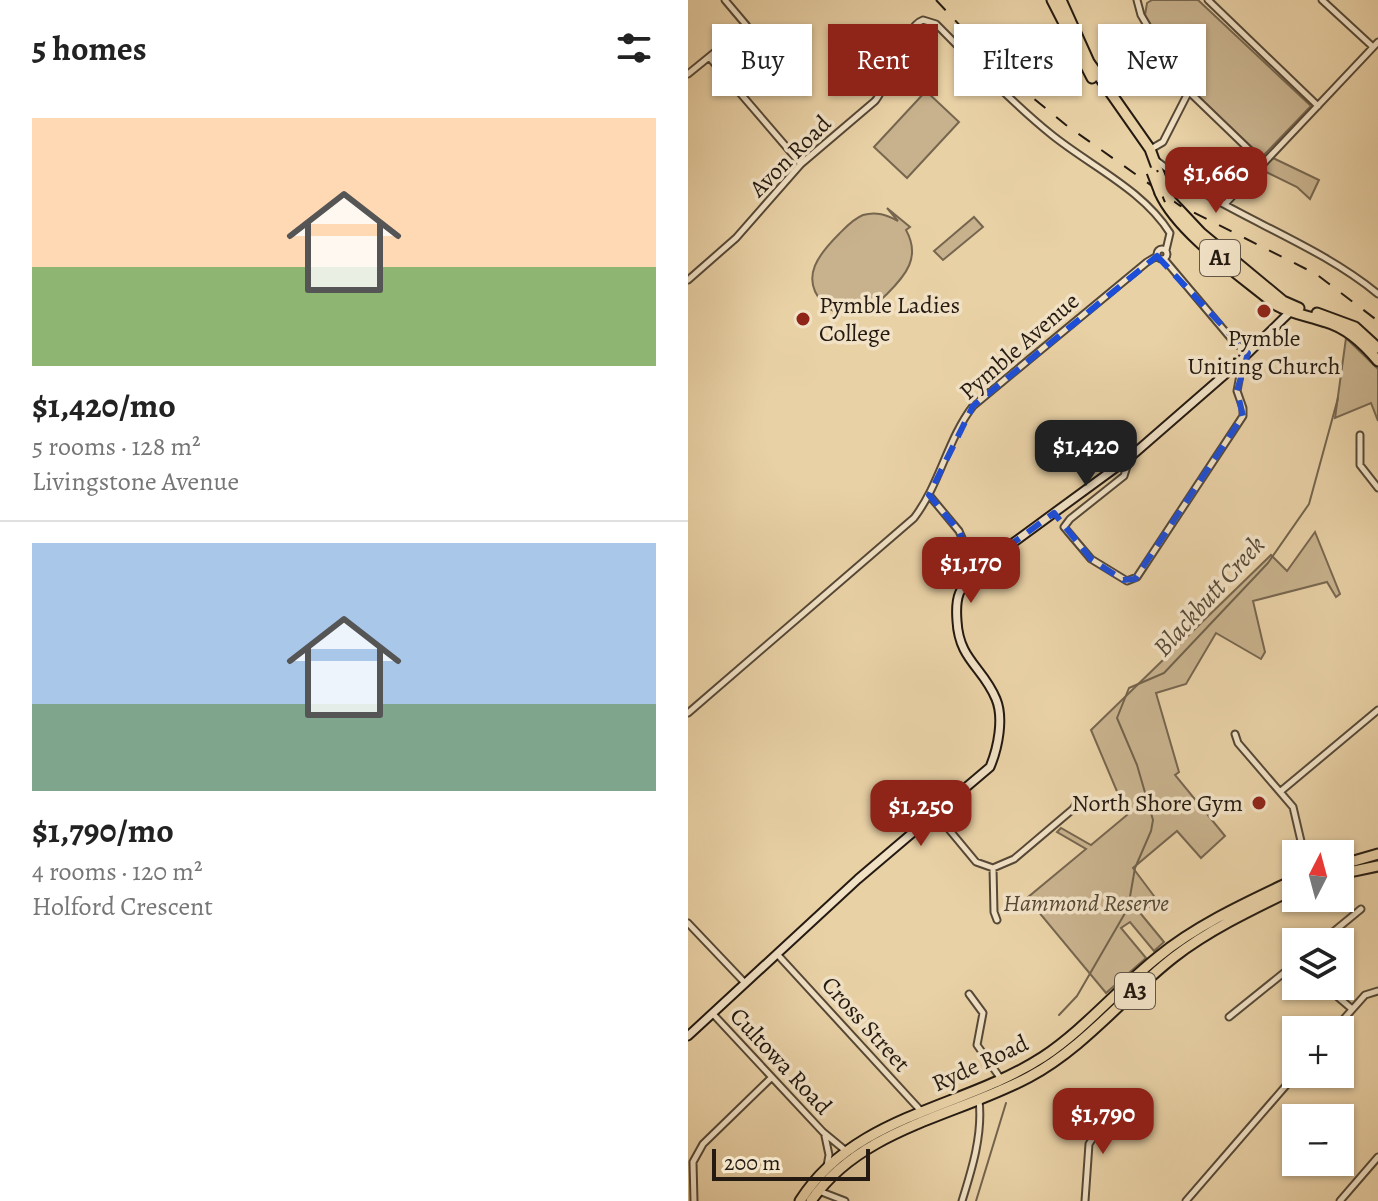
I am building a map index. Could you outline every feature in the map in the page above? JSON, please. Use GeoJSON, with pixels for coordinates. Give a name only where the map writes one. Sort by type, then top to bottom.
{"type":"FeatureCollection","features":[{"type":"Feature","properties":{"kind":"highway","name":"A1"},"geometry":{"type":"LineString","coordinates":[[1052,0],[1086,68],[1138,143],[1170,200],[1201,233],[1292,310]]}},
{"type":"Feature","properties":{"kind":"highway","name":"A1"},"geometry":{"type":"LineString","coordinates":[[1061,0],[1093,68],[1152,154],[1160,193],[1170,212],[1188,231],[1276,305],[1344,321],[1373,343],[1378,361]]}},
{"type":"Feature","properties":{"kind":"highway"},"geometry":{"type":"LineString","coordinates":[[1354,862],[1378,857]]}},
{"type":"Feature","properties":{"kind":"highway"},"geometry":{"type":"LineString","coordinates":[[1354,872],[1378,866]]}},
{"type":"Feature","properties":{"kind":"highway"},"geometry":{"type":"LineString","coordinates":[[1354,874],[1378,873]]}},
{"type":"Feature","properties":{"kind":"highway","name":"Ryde Road"},"geometry":{"type":"LineString","coordinates":[[976,1094],[1058,1046],[1169,948],[1282,887]]}},
{"type":"Feature","properties":{"kind":"highway","name":"Ryde Road"},"geometry":{"type":"LineString","coordinates":[[811,1201],[834,1173],[865,1149],[923,1117],[1050,1065],[1191,945],[1282,896]]}},
{"type":"Feature","properties":{"kind":"highway","name":"Ryde Road"},"geometry":{"type":"LineString","coordinates":[[800,1201],[827,1167],[846,1151],[877,1131],[923,1117]]}},
{"type":"Feature","properties":{"kind":"street"},"geometry":{"type":"LineString","coordinates":[[688,74],[747,26],[725,0]]}},
{"type":"Feature","properties":{"kind":"street"},"geometry":{"type":"LineString","coordinates":[[1137,0],[1146,24]]}},
{"type":"Feature","properties":{"kind":"street"},"geometry":{"type":"LineString","coordinates":[[1208,0],[1318,106]]}},
{"type":"Feature","properties":{"kind":"street"},"geometry":{"type":"LineString","coordinates":[[1225,204],[1376,45],[1322,0]]}},
{"type":"Feature","properties":{"kind":"street","name":"Avon Road"},"geometry":{"type":"LineString","coordinates":[[688,280],[736,238],[801,164],[875,101],[883,91],[912,27],[917,22],[927,20],[936,24],[1020,109],[1151,206],[1170,233],[1166,250]]}},
{"type":"Feature","properties":{"kind":"street"},"geometry":{"type":"LineString","coordinates":[[710,58],[801,164]]}},
{"type":"Feature","properties":{"kind":"street"},"geometry":{"type":"LineString","coordinates":[[1186,96],[1163,142],[1152,154],[1170,171],[1225,204],[1318,252],[1376,292],[1378,284]]}},
{"type":"Feature","properties":{"kind":"street"},"geometry":{"type":"LineString","coordinates":[[1192,96],[1263,163]]}},
{"type":"Feature","properties":{"kind":"street"},"geometry":{"type":"LineString","coordinates":[[1156,174],[1170,171]]}},
{"type":"Feature","properties":{"kind":"street","name":"Pymble Avenue"},"geometry":{"type":"LineString","coordinates":[[688,713],[914,518],[929,495],[962,422],[973,406],[1157,256],[1160,249],[1166,250]]}},
{"type":"Feature","properties":{"kind":"street"},"geometry":{"type":"LineString","coordinates":[[1164,259],[1166,250]]}},
{"type":"Feature","properties":{"kind":"street"},"geometry":{"type":"LineString","coordinates":[[1157,256],[1164,259],[1245,355]]}},
{"type":"Feature","properties":{"kind":"street"},"geometry":{"type":"LineString","coordinates":[[688,1036],[858,879],[987,772],[995,754],[1000,715],[997,701],[961,647],[958,633],[957,597],[976,570],[1129,458],[1292,310]]}},
{"type":"Feature","properties":{"kind":"street"},"geometry":{"type":"LineString","coordinates":[[1129,458],[1124,476],[1064,527],[1091,559],[1127,581],[1137,577],[1243,416],[1237,391],[1245,355]]}},
{"type":"Feature","properties":{"kind":"street"},"geometry":{"type":"LineString","coordinates":[[1360,435],[1360,465],[1378,488]]}},
{"type":"Feature","properties":{"kind":"street"},"geometry":{"type":"LineString","coordinates":[[929,495],[959,531],[976,570]]}},
{"type":"Feature","properties":{"kind":"street"},"geometry":{"type":"LineString","coordinates":[[1281,791],[1378,710]]}},
{"type":"Feature","properties":{"kind":"street"},"geometry":{"type":"LineString","coordinates":[[1235,734],[1238,743],[1293,807],[1302,840]]}},
{"type":"Feature","properties":{"kind":"street"},"geometry":{"type":"LineString","coordinates":[[937,815],[976,862],[993,868],[1014,859],[1073,809],[1078,801]]}},
{"type":"Feature","properties":{"kind":"street"},"geometry":{"type":"LineString","coordinates":[[993,868],[997,920]]}},
{"type":"Feature","properties":{"kind":"street"},"geometry":{"type":"LineString","coordinates":[[1338,928],[1361,909]]}},
{"type":"Feature","properties":{"kind":"street"},"geometry":{"type":"LineString","coordinates":[[688,923],[745,983]]}},
{"type":"Feature","properties":{"kind":"street","name":"Cross Street"},"geometry":{"type":"LineString","coordinates":[[777,954],[923,1117]]}},
{"type":"Feature","properties":{"kind":"street"},"geometry":{"type":"LineString","coordinates":[[1229,1017],[1282,974]]}},
{"type":"Feature","properties":{"kind":"street"},"geometry":{"type":"LineString","coordinates":[[1346,1016],[1365,995],[1378,991]]}},
{"type":"Feature","properties":{"kind":"street"},"geometry":{"type":"LineString","coordinates":[[969,994],[983,1013],[977,1041],[979,1050],[1001,1079]]}},
{"type":"Feature","properties":{"kind":"street"},"geometry":{"type":"LineString","coordinates":[[1341,1000],[1352,1009]]}},
{"type":"Feature","properties":{"kind":"street","name":"Cultowa Road"},"geometry":{"type":"LineString","coordinates":[[713,1014],[823,1132],[846,1151]]}},
{"type":"Feature","properties":{"kind":"street"},"geometry":{"type":"LineString","coordinates":[[694,1201],[693,1162],[703,1144],[771,1078]]}},
{"type":"Feature","properties":{"kind":"street"},"geometry":{"type":"LineString","coordinates":[[1186,1201],[1284,1088]]}},
{"type":"Feature","properties":{"kind":"street"},"geometry":{"type":"LineString","coordinates":[[962,1201],[973,1167],[981,1116],[976,1094]]}},
{"type":"Feature","properties":{"kind":"street"},"geometry":{"type":"LineString","coordinates":[[1085,1201],[1089,1144],[1097,1132],[1121,1112]]}},
{"type":"Feature","properties":{"kind":"street","name":"Cultowa Road"},"geometry":{"type":"LineString","coordinates":[[823,1132],[829,1155],[827,1167]]}},
{"type":"Feature","properties":{"kind":"street"},"geometry":{"type":"LineString","coordinates":[[1340,1201],[1378,1157]]}},
{"type":"Feature","properties":{"kind":"street"},"geometry":{"type":"LineString","coordinates":[[818,1191],[845,1201]]}},
{"type":"Feature","properties":{"kind":"highlighted area"},"geometry":{"type":"Polygon","coordinates":[[[1157,256],[1248,353],[1237,391],[1243,416],[1135,579],[1123,580],[1091,559],[1054,513],[976,570],[959,531],[929,495],[973,406],[1157,256]]]}},
{"type":"Feature","properties":{"kind":"green space"},"geometry":{"type":"Polygon","coordinates":[[[1152,0],[1198,0],[1311,106],[1262,157],[1198,96],[1206,96],[1206,24],[1150,24],[1145,15],[1147,3],[1152,0]]]}},
{"type":"Feature","properties":{"kind":"green space"},"geometry":{"type":"Polygon","coordinates":[[[921,96],[931,96],[959,122],[907,178],[874,147],[921,96]]]}},
{"type":"Feature","properties":{"kind":"green space"},"geometry":{"type":"Polygon","coordinates":[[[1273,158],[1319,180],[1310,199],[1297,187],[1262,170],[1273,158]]]}},
{"type":"Feature","properties":{"kind":"green space"},"geometry":{"type":"Polygon","coordinates":[[[887,208],[910,227],[906,230],[912,257],[905,273],[887,294],[864,311],[848,315],[831,310],[816,293],[813,284],[819,257],[847,226],[863,215],[881,214],[898,221],[887,208]]]}},
{"type":"Feature","properties":{"kind":"green space"},"geometry":{"type":"Polygon","coordinates":[[[974,217],[983,227],[943,260],[934,251],[974,217]]]}},
{"type":"Feature","properties":{"kind":"green space"},"geometry":{"type":"Polygon","coordinates":[[[1346,338],[1378,369],[1378,421],[1371,403],[1335,418],[1346,338]]]}},
{"type":"Feature","properties":{"kind":"green space","name":"Hammond Reserve"},"geometry":{"type":"Polygon","coordinates":[[[1315,532],[1340,594],[1336,597],[1327,582],[1253,601],[1265,652],[1261,659],[1216,633],[1186,684],[1156,693],[1179,772],[1175,775],[1225,836],[1201,858],[1177,831],[1133,868],[1157,900],[1141,914],[1164,942],[1154,951],[1130,922],[1121,928],[1146,958],[1106,993],[1027,898],[1086,849],[1057,832],[1061,828],[1091,845],[1127,815],[1091,730],[1271,555],[1287,571],[1315,532]]]}},
{"type":"Feature","properties":{"kind":"waterway","name":"Blackbutt Creek"},"geometry":{"type":"LineString","coordinates":[[1059,1015],[1077,996],[1128,908],[1135,868],[1151,831],[1153,820],[1137,765],[1117,718],[1129,688],[1164,673],[1268,563],[1309,504],[1338,398]]}},
{"type":"Feature","properties":{"kind":"waterway","name":"Blackbutt Creek"},"geometry":{"type":"LineString","coordinates":[[976,1201],[1006,1103]]}},
{"type":"Feature","properties":{"kind":"railway"},"geometry":{"type":"LineString","coordinates":[[936,0],[1010,79],[1066,125],[1179,205],[1316,274],[1378,321]]}},
{"type":"Feature","properties":{"kind":"place","name":"Pymble Uniting Church"},"geometry":{"type":"Point","coordinates":[1264,311]}},
{"type":"Feature","properties":{"kind":"place","name":"Pymble Ladies College"},"geometry":{"type":"Point","coordinates":[803,319]}},
{"type":"Feature","properties":{"kind":"place","name":"North Shore Gym"},"geometry":{"type":"Point","coordinates":[1259,803]}}]}
